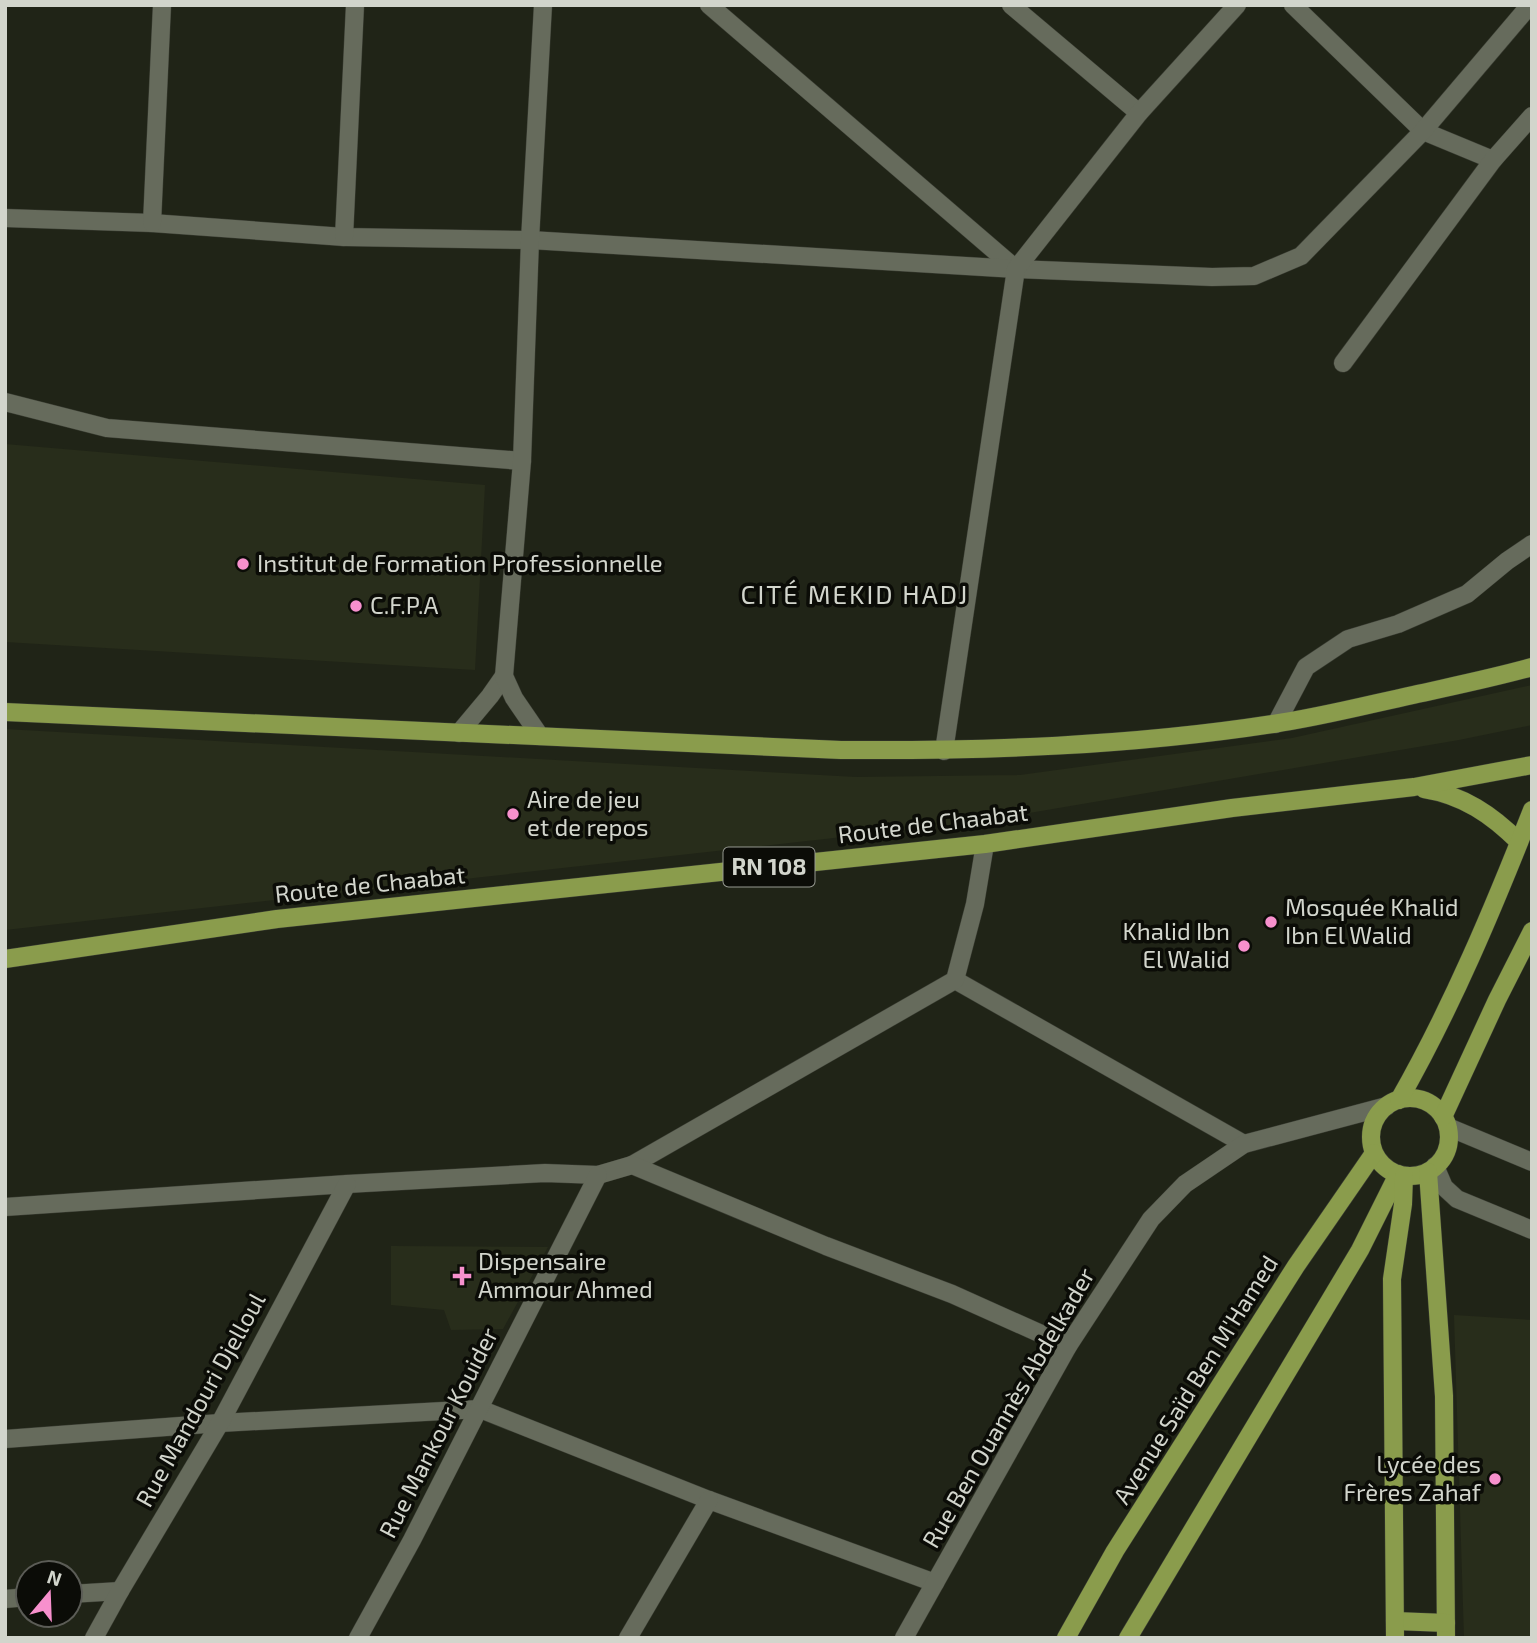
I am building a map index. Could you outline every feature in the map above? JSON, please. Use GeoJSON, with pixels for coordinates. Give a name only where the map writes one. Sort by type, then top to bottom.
{"type":"FeatureCollection","features":[{"type":"Feature","properties":{"kind":"main road"},"geometry":{"type":"LineString","coordinates":[[5,712],[841,750],[944,751],[1114,742],[1276,724],[1360,708],[1532,667]]}},
{"type":"Feature","properties":{"kind":"main road","name":"Route de Chaabat"},"geometry":{"type":"LineString","coordinates":[[5,959],[277,919],[985,844],[1232,808],[1414,787],[1532,765]]}},
{"type":"Feature","properties":{"kind":"main road"},"geometry":{"type":"LineString","coordinates":[[1414,787],[1438,791],[1483,810],[1519,842]]}},
{"type":"Feature","properties":{"kind":"main road"},"geometry":{"type":"LineString","coordinates":[[1393,1103],[1412,1098],[1424,1101],[1435,1107],[1446,1122],[1448,1149],[1443,1159],[1421,1175],[1401,1175],[1388,1170],[1374,1153],[1372,1127],[1378,1115],[1393,1103],[1434,1033],[1479,939],[1532,810]]}},
{"type":"Feature","properties":{"kind":"main road"},"geometry":{"type":"LineString","coordinates":[[1446,1122],[1497,1000],[1532,931]]}},
{"type":"Feature","properties":{"kind":"main road","name":"Avenue Saïd Ben M'Hamed"},"geometry":{"type":"LineString","coordinates":[[1066,1638],[1115,1551],[1296,1266],[1374,1153]]}},
{"type":"Feature","properties":{"kind":"main road"},"geometry":{"type":"LineString","coordinates":[[1401,1175],[1403,1204],[1392,1279],[1395,1630],[1446,1631],[1444,1396],[1432,1169]]}},
{"type":"Feature","properties":{"kind":"main road"},"geometry":{"type":"LineString","coordinates":[[1128,1638],[1360,1250],[1401,1175]]}},
{"type":"Feature","properties":{"kind":"street"},"geometry":{"type":"LineString","coordinates":[[152,223],[162,5]]}},
{"type":"Feature","properties":{"kind":"street"},"geometry":{"type":"LineString","coordinates":[[344,237],[355,5]]}},
{"type":"Feature","properties":{"kind":"street"},"geometry":{"type":"LineString","coordinates":[[540,736],[513,698],[504,676],[522,461],[530,240],[543,5]]}},
{"type":"Feature","properties":{"kind":"street"},"geometry":{"type":"LineString","coordinates":[[709,5],[1016,269]]}},
{"type":"Feature","properties":{"kind":"street"},"geometry":{"type":"LineString","coordinates":[[1011,5],[1139,113]]}},
{"type":"Feature","properties":{"kind":"street"},"geometry":{"type":"LineString","coordinates":[[944,751],[1016,269],[1139,113],[1237,5]]}},
{"type":"Feature","properties":{"kind":"street"},"geometry":{"type":"LineString","coordinates":[[1293,5],[1423,131],[1493,160]]}},
{"type":"Feature","properties":{"kind":"street"},"geometry":{"type":"LineString","coordinates":[[5,218],[152,223],[344,237],[530,240],[1016,269],[1212,277],[1254,276],[1301,256],[1423,131],[1530,5]]}},
{"type":"Feature","properties":{"kind":"street"},"geometry":{"type":"LineString","coordinates":[[1343,363],[1493,160],[1532,116]]}},
{"type":"Feature","properties":{"kind":"street"},"geometry":{"type":"LineString","coordinates":[[5,402],[107,428],[522,461]]}},
{"type":"Feature","properties":{"kind":"street"},"geometry":{"type":"LineString","coordinates":[[1276,724],[1306,667],[1348,639],[1398,624],[1467,594],[1532,544]]}},
{"type":"Feature","properties":{"kind":"street"},"geometry":{"type":"LineString","coordinates":[[459,733],[504,676]]}},
{"type":"Feature","properties":{"kind":"street"},"geometry":{"type":"LineString","coordinates":[[5,1207],[545,1173],[598,1175],[632,1165],[956,980],[975,904],[985,844]]}},
{"type":"Feature","properties":{"kind":"street"},"geometry":{"type":"LineString","coordinates":[[956,980],[1244,1144]]}},
{"type":"Feature","properties":{"kind":"street","name":"Rue Ben Ouannès Abdelkader"},"geometry":{"type":"LineString","coordinates":[[904,1638],[1068,1346],[1151,1219],[1185,1184],[1244,1144],[1393,1103]]}},
{"type":"Feature","properties":{"kind":"street"},"geometry":{"type":"LineString","coordinates":[[1446,1122],[1532,1162]]}},
{"type":"Feature","properties":{"kind":"street"},"geometry":{"type":"LineString","coordinates":[[632,1165],[826,1246],[952,1294],[1068,1346]]}},
{"type":"Feature","properties":{"kind":"street"},"geometry":{"type":"LineString","coordinates":[[1432,1169],[1444,1187],[1457,1199],[1532,1230]]}},
{"type":"Feature","properties":{"kind":"street","name":"Rue Mankour Kouider"},"geometry":{"type":"LineString","coordinates":[[358,1638],[480,1409],[598,1175]]}},
{"type":"Feature","properties":{"kind":"street","name":"Rue Mandouri Djelloul"},"geometry":{"type":"LineString","coordinates":[[94,1638],[220,1423],[347,1184]]}},
{"type":"Feature","properties":{"kind":"street"},"geometry":{"type":"LineString","coordinates":[[5,1440],[220,1423],[480,1409],[709,1500],[935,1583]]}},
{"type":"Feature","properties":{"kind":"street"},"geometry":{"type":"LineString","coordinates":[[628,1638],[709,1500]]}},
{"type":"Feature","properties":{"kind":"street"},"geometry":{"type":"LineString","coordinates":[[84,1593],[120,1591]]}},
{"type":"Feature","properties":{"kind":"shaded area","name":"Institut de Formation Professionnelle"},"geometry":{"type":"Polygon","coordinates":[[[5,444],[485,485],[475,670],[5,642],[5,444]]]}},
{"type":"Feature","properties":{"kind":"shaded area","name":"Aire de jeu et de repos"},"geometry":{"type":"Polygon","coordinates":[[[1532,685],[1532,725],[1459,740],[977,822],[5,930],[5,729],[856,777],[1020,775],[1292,738],[1532,685]]]}},
{"type":"Feature","properties":{"kind":"shaded area","name":"Dispensaire Ammour Ahmed"},"geometry":{"type":"Polygon","coordinates":[[[391,1246],[548,1247],[503,1329],[451,1330],[444,1310],[391,1305],[391,1246]]]}},
{"type":"Feature","properties":{"kind":"shaded area","name":"Lycée des Frères Zahaf"},"geometry":{"type":"Polygon","coordinates":[[[1454,1315],[1532,1320],[1532,1638],[1464,1638],[1454,1315]]]}},
{"type":"Feature","properties":{"kind":"place","name":"Institut de Formation Professionnelle"},"geometry":{"type":"Point","coordinates":[243,564]}},
{"type":"Feature","properties":{"kind":"place","name":"C.F.P.A"},"geometry":{"type":"Point","coordinates":[356,606]}},
{"type":"Feature","properties":{"kind":"place","name":"Aire de jeu et de repos"},"geometry":{"type":"Point","coordinates":[513,814]}},
{"type":"Feature","properties":{"kind":"place","name":"Mosquée Khalid Ibn El Walid"},"geometry":{"type":"Point","coordinates":[1271,922]}},
{"type":"Feature","properties":{"kind":"place","name":"Khalid Ibn El Walid"},"geometry":{"type":"Point","coordinates":[1244,946]}},
{"type":"Feature","properties":{"kind":"place","name":"Dispensaire Ammour Ahmed"},"geometry":{"type":"Point","coordinates":[462,1276]}},
{"type":"Feature","properties":{"kind":"place","name":"Lycée des Frères Zahaf"},"geometry":{"type":"Point","coordinates":[1495,1479]}},
{"type":"Feature","properties":{"kind":"district","name":"CITÉ MEKID HADJ"},"geometry":{"type":"Point","coordinates":[855,595]}}]}
